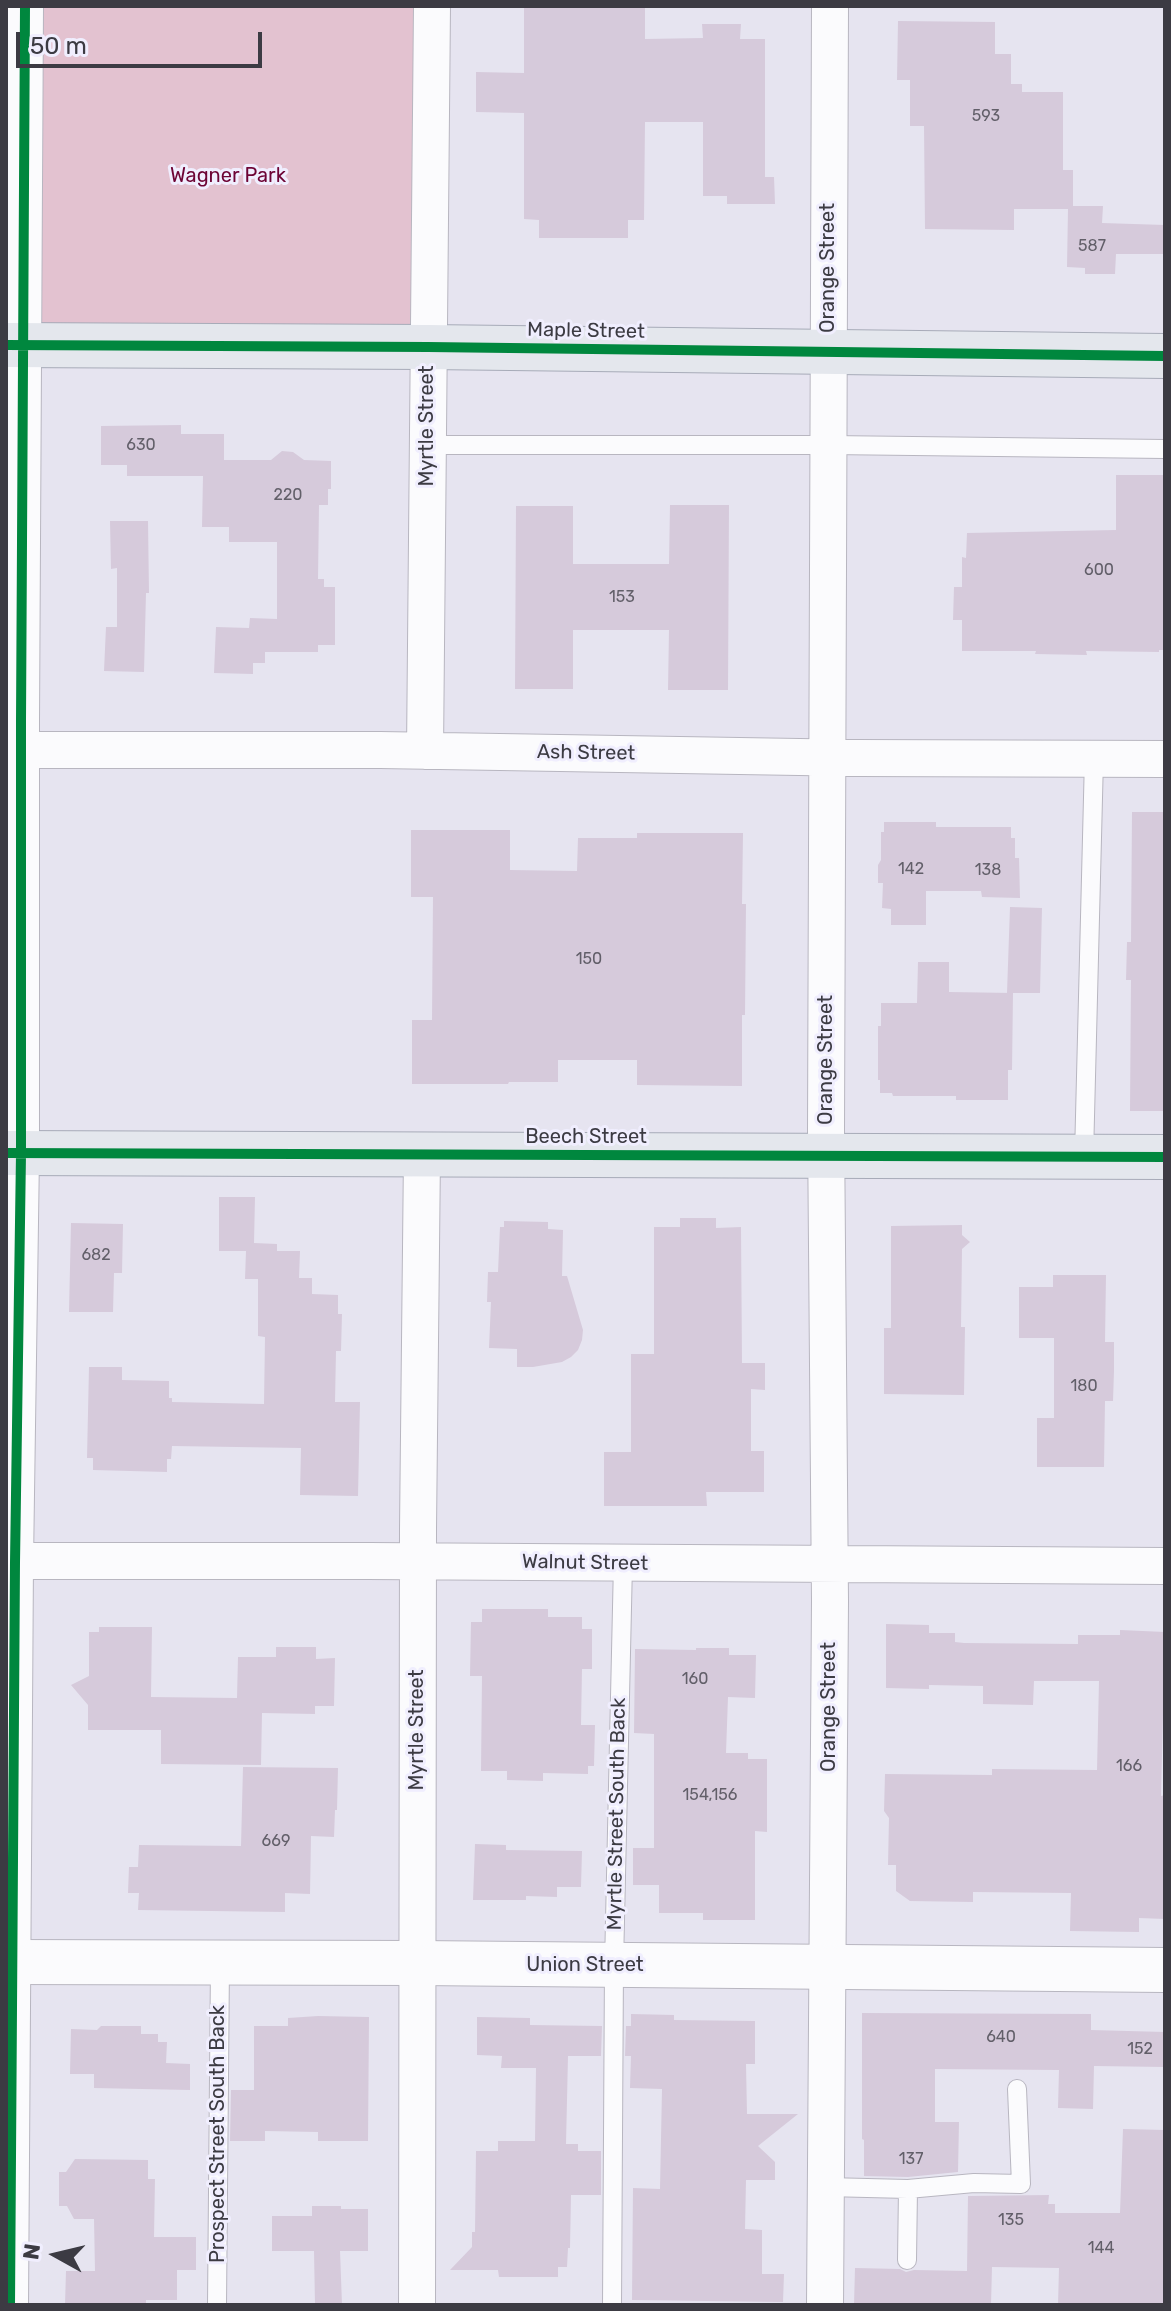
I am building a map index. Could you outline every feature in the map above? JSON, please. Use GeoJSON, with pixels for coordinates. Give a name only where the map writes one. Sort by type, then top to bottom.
{"type":"FeatureCollection","features":[{"type":"Feature","properties":{"kind":"main road","name":"Maple Street"},"geometry":{"type":"LineString","coordinates":[[14,345],[1165,356]]}},
{"type":"Feature","properties":{"kind":"main road","name":"Beech Street"},"geometry":{"type":"LineString","coordinates":[[13,1154],[1165,1157]]}},
{"type":"Feature","properties":{"kind":"street"},"geometry":{"type":"LineString","coordinates":[[10,2305],[14,345],[25,6]]}},
{"type":"Feature","properties":{"kind":"street","name":"Myrtle Street"},"geometry":{"type":"LineString","coordinates":[[425,751],[432,6]]}},
{"type":"Feature","properties":{"kind":"street","name":"Orange Street"},"geometry":{"type":"LineString","coordinates":[[825,2305],[830,1565],[827,1156],[830,6]]}},
{"type":"Feature","properties":{"kind":"street","name":"Ash Street"},"geometry":{"type":"LineString","coordinates":[[13,750],[1165,759]]}},
{"type":"Feature","properties":{"kind":"street","name":"Myrtle Street"},"geometry":{"type":"LineString","coordinates":[[417,2305],[417,1562],[422,1154]]}},
{"type":"Feature","properties":{"kind":"street","name":"Walnut Street"},"geometry":{"type":"LineString","coordinates":[[10,1562],[1165,1566]]}},
{"type":"Feature","properties":{"kind":"street","name":"Union Street"},"geometry":{"type":"LineString","coordinates":[[9,1962],[1165,1970]]}},
{"type":"Feature","properties":{"kind":"lane"},"geometry":{"type":"LineString","coordinates":[[427,445],[1165,449]]}},
{"type":"Feature","properties":{"kind":"lane"},"geometry":{"type":"LineString","coordinates":[[1084,1156],[1094,758]]}},
{"type":"Feature","properties":{"kind":"lane","name":"Myrtle Street South Back"},"geometry":{"type":"LineString","coordinates":[[612,2305],[614,1965],[623,1563]]}},
{"type":"Feature","properties":{"kind":"lane","name":"Prospect Street South Back"},"geometry":{"type":"LineString","coordinates":[[217,2305],[220,1963]]}},
{"type":"Feature","properties":{"kind":"lane"},"geometry":{"type":"LineString","coordinates":[[826,2187],[908,2189],[974,2183],[1021,2184],[1017,2089]]}},
{"type":"Feature","properties":{"kind":"lane"},"geometry":{"type":"LineString","coordinates":[[907,2260],[908,2189]]}},
{"type":"Feature","properties":{"kind":"green space","name":"Wagner Park"},"geometry":{"type":"Polygon","coordinates":[[[25,6],[433,6],[428,347],[23,345],[25,6]]]}},
{"type":"Feature","properties":{"kind":"building"},"geometry":{"type":"Polygon","coordinates":[[[524,6],[645,6],[645,39],[703,38],[702,24],[741,24],[740,39],[765,39],[765,177],[774,177],[775,204],[727,204],[727,196],[703,196],[703,122],[645,122],[644,220],[628,220],[628,238],[539,238],[539,220],[524,219],[524,113],[476,112],[476,72],[524,73],[524,6]]]}},
{"type":"Feature","properties":{"kind":"building"},"geometry":{"type":"Polygon","coordinates":[[[898,21],[995,22],[995,54],[1011,54],[1011,84],[1022,84],[1022,92],[1063,92],[1063,170],[1073,170],[1073,206],[1103,206],[1102,223],[1165,225],[1165,254],[1116,254],[1115,274],[1085,274],[1085,268],[1067,267],[1068,209],[1014,209],[1014,230],[925,229],[924,126],[910,126],[910,80],[897,80],[898,21]]]}},
{"type":"Feature","properties":{"kind":"building"},"geometry":{"type":"Polygon","coordinates":[[[181,425],[181,434],[224,434],[224,460],[271,460],[282,451],[293,452],[304,460],[331,461],[328,505],[319,505],[318,579],[324,579],[324,587],[335,587],[335,645],[318,645],[318,652],[265,652],[265,663],[253,663],[253,674],[214,673],[216,627],[249,628],[250,618],[277,619],[277,542],[229,542],[229,527],[202,527],[203,476],[127,476],[127,465],[101,465],[101,426],[181,425]]]}},
{"type":"Feature","properties":{"kind":"building"},"geometry":{"type":"Polygon","coordinates":[[[1116,475],[1165,475],[1165,650],[1086,651],[1087,655],[962,651],[962,620],[953,620],[954,587],[962,587],[962,557],[966,558],[967,533],[1116,530],[1116,475]]]}},
{"type":"Feature","properties":{"kind":"building"},"geometry":{"type":"Polygon","coordinates":[[[670,505],[729,505],[728,690],[668,690],[669,630],[573,630],[573,689],[515,689],[516,506],[573,506],[573,564],[669,564],[670,505]]]}},
{"type":"Feature","properties":{"kind":"building"},"geometry":{"type":"Polygon","coordinates":[[[110,521],[148,521],[149,593],[146,593],[144,672],[104,671],[106,627],[117,627],[117,568],[111,569],[110,521]]]}},
{"type":"Feature","properties":{"kind":"building"},"geometry":{"type":"Polygon","coordinates":[[[1132,812],[1165,812],[1165,1111],[1130,1111],[1131,980],[1126,980],[1127,942],[1131,942],[1132,812]]]}},
{"type":"Feature","properties":{"kind":"building"},"geometry":{"type":"Polygon","coordinates":[[[884,822],[936,822],[936,827],[1011,827],[1011,838],[1015,838],[1015,858],[1019,858],[1020,898],[982,897],[981,891],[926,891],[926,925],[891,925],[891,909],[882,908],[883,883],[878,883],[884,822]]]}},
{"type":"Feature","properties":{"kind":"building"},"geometry":{"type":"Polygon","coordinates":[[[411,830],[510,830],[510,870],[577,871],[578,838],[637,838],[637,833],[743,833],[742,904],[746,904],[742,1086],[637,1085],[637,1060],[558,1060],[558,1082],[412,1084],[412,1020],[432,1020],[433,897],[411,897],[411,830]]]}},
{"type":"Feature","properties":{"kind":"building"},"geometry":{"type":"Polygon","coordinates":[[[1010,907],[1042,908],[1040,993],[1007,993],[1010,907]]]}},
{"type":"Feature","properties":{"kind":"building"},"geometry":{"type":"Polygon","coordinates":[[[918,962],[949,962],[949,992],[1013,993],[1012,1070],[1008,1070],[1008,1100],[956,1100],[956,1096],[893,1096],[892,1093],[880,1093],[878,1026],[881,1026],[881,1003],[917,1003],[918,962]]]}},
{"type":"Feature","properties":{"kind":"building"},"geometry":{"type":"Polygon","coordinates":[[[219,1197],[255,1197],[254,1243],[277,1244],[277,1251],[300,1251],[299,1278],[312,1278],[312,1294],[338,1295],[338,1314],[342,1314],[341,1351],[336,1351],[335,1402],[360,1402],[358,1496],[300,1495],[301,1448],[172,1446],[171,1459],[167,1459],[167,1472],[93,1470],[93,1458],[87,1458],[89,1367],[122,1367],[122,1380],[169,1381],[169,1398],[172,1402],[264,1404],[265,1337],[258,1336],[258,1279],[245,1279],[246,1251],[219,1251],[219,1197]]]}},
{"type":"Feature","properties":{"kind":"building"},"geometry":{"type":"Polygon","coordinates":[[[680,1218],[716,1218],[716,1228],[741,1227],[742,1363],[765,1363],[765,1390],[751,1389],[751,1451],[764,1451],[764,1492],[706,1492],[707,1506],[604,1506],[604,1452],[631,1452],[631,1354],[654,1354],[654,1227],[680,1227],[680,1218]]]}},
{"type":"Feature","properties":{"kind":"building"},"geometry":{"type":"Polygon","coordinates":[[[504,1221],[548,1222],[548,1229],[563,1230],[562,1276],[567,1276],[583,1330],[578,1350],[562,1362],[517,1367],[517,1349],[489,1348],[491,1302],[487,1302],[488,1272],[498,1272],[500,1227],[504,1227],[504,1221]]]}},
{"type":"Feature","properties":{"kind":"building"},"geometry":{"type":"Polygon","coordinates":[[[71,1223],[123,1224],[122,1273],[114,1273],[113,1312],[69,1312],[71,1223]]]}},
{"type":"Feature","properties":{"kind":"building"},"geometry":{"type":"Polygon","coordinates":[[[962,1225],[962,1235],[970,1242],[962,1249],[964,1395],[884,1394],[884,1328],[891,1328],[891,1226],[962,1225]]]}},
{"type":"Feature","properties":{"kind":"building"},"geometry":{"type":"Polygon","coordinates":[[[1053,1275],[1106,1275],[1105,1342],[1114,1342],[1114,1371],[1113,1401],[1105,1401],[1104,1467],[1037,1467],[1037,1418],[1054,1418],[1054,1338],[1019,1338],[1019,1287],[1053,1287],[1053,1275]]]}},
{"type":"Feature","properties":{"kind":"building"},"geometry":{"type":"Polygon","coordinates":[[[482,1609],[548,1609],[548,1617],[582,1617],[582,1629],[592,1629],[592,1669],[582,1669],[581,1725],[595,1725],[594,1766],[588,1766],[588,1774],[543,1773],[543,1781],[507,1780],[507,1771],[481,1771],[482,1676],[470,1676],[471,1622],[482,1622],[482,1609]]]}},
{"type":"Feature","properties":{"kind":"building"},"geometry":{"type":"Polygon","coordinates":[[[886,1624],[929,1625],[929,1633],[955,1633],[955,1642],[964,1643],[1078,1644],[1078,1635],[1120,1635],[1120,1630],[1165,1632],[1161,1796],[1165,1795],[1165,1919],[1139,1918],[1139,1932],[1070,1931],[1071,1893],[973,1892],[973,1902],[910,1901],[896,1891],[896,1865],[888,1865],[889,1818],[884,1811],[885,1774],[992,1775],[992,1769],[1097,1770],[1099,1681],[1034,1681],[1033,1705],[983,1704],[983,1686],[886,1688],[886,1624]]]}},
{"type":"Feature","properties":{"kind":"building"},"geometry":{"type":"Polygon","coordinates":[[[99,1627],[152,1627],[151,1697],[237,1698],[238,1657],[276,1657],[276,1647],[316,1647],[316,1659],[335,1658],[334,1706],[315,1706],[315,1714],[262,1713],[261,1765],[161,1764],[161,1730],[88,1730],[88,1705],[71,1685],[89,1676],[89,1632],[99,1632],[99,1627]]]}},
{"type":"Feature","properties":{"kind":"building"},"geometry":{"type":"Polygon","coordinates":[[[729,1648],[729,1655],[756,1655],[755,1698],[728,1697],[726,1753],[748,1753],[748,1759],[767,1759],[767,1832],[755,1831],[755,1920],[703,1920],[703,1913],[659,1913],[659,1885],[633,1885],[633,1848],[654,1848],[654,1734],[634,1733],[635,1649],[729,1648]]]}},
{"type":"Feature","properties":{"kind":"building"},"geometry":{"type":"Polygon","coordinates":[[[243,1767],[338,1768],[334,1837],[311,1836],[310,1894],[285,1893],[285,1912],[138,1910],[139,1893],[128,1893],[129,1867],[138,1867],[139,1845],[241,1846],[243,1767]]]}},
{"type":"Feature","properties":{"kind":"building"},"geometry":{"type":"Polygon","coordinates":[[[475,1844],[506,1845],[506,1850],[582,1851],[581,1887],[557,1887],[557,1897],[473,1900],[475,1844]]]}},
{"type":"Feature","properties":{"kind":"building"},"geometry":{"type":"Polygon","coordinates":[[[862,2013],[1091,2014],[1091,2030],[1165,2032],[1165,2067],[1094,2066],[1093,2109],[1058,2108],[1059,2070],[935,2069],[935,2122],[959,2122],[958,2172],[908,2177],[864,2176],[862,2013]]]}},
{"type":"Feature","properties":{"kind":"building"},"geometry":{"type":"Polygon","coordinates":[[[631,2014],[674,2015],[674,2020],[755,2021],[755,2064],[746,2064],[747,2114],[798,2114],[758,2146],[775,2162],[775,2180],[746,2180],[745,2229],[762,2230],[762,2274],[784,2274],[783,2302],[632,2300],[633,2188],[660,2189],[662,2089],[630,2088],[631,2056],[625,2056],[626,2026],[631,2026],[631,2014]]]}},
{"type":"Feature","properties":{"kind":"building"},"geometry":{"type":"Polygon","coordinates":[[[369,2017],[368,2141],[318,2141],[318,2132],[265,2131],[265,2141],[230,2141],[231,2090],[254,2090],[254,2026],[288,2026],[288,2018],[369,2017]]]}},
{"type":"Feature","properties":{"kind":"building"},"geometry":{"type":"Polygon","coordinates":[[[477,2017],[530,2018],[530,2025],[602,2026],[601,2056],[568,2056],[566,2144],[578,2144],[578,2151],[601,2151],[601,2195],[571,2195],[567,2267],[558,2267],[558,2277],[499,2277],[498,2270],[450,2270],[472,2247],[476,2151],[498,2151],[498,2141],[535,2141],[536,2068],[501,2068],[502,2056],[477,2055],[477,2017]]]}},
{"type":"Feature","properties":{"kind":"building"},"geometry":{"type":"Polygon","coordinates":[[[101,2026],[141,2026],[141,2034],[158,2034],[158,2042],[167,2042],[166,2063],[190,2064],[190,2090],[94,2088],[94,2074],[70,2074],[71,2029],[97,2030],[101,2026]]]}},
{"type":"Feature","properties":{"kind":"building"},"geometry":{"type":"Polygon","coordinates":[[[1123,2129],[1165,2130],[1165,2305],[1058,2305],[1059,2268],[992,2267],[991,2305],[854,2305],[855,2268],[900,2269],[906,2272],[967,2271],[968,2196],[1049,2195],[1048,2204],[1055,2204],[1055,2213],[1120,2213],[1123,2129]]]}},
{"type":"Feature","properties":{"kind":"building"},"geometry":{"type":"Polygon","coordinates":[[[75,2159],[148,2160],[148,2179],[155,2179],[154,2237],[196,2237],[196,2270],[177,2270],[177,2300],[146,2300],[146,2305],[65,2305],[66,2271],[95,2271],[94,2219],[74,2219],[67,2206],[59,2206],[59,2172],[66,2172],[75,2159]]]}},
{"type":"Feature","properties":{"kind":"building"},"geometry":{"type":"Polygon","coordinates":[[[312,2206],[368,2209],[368,2251],[340,2251],[342,2305],[315,2305],[314,2251],[272,2251],[272,2216],[312,2216],[312,2206]]]}},
{"type":"Feature","properties":{"kind":"cycle path"},"geometry":{"type":"LineString","coordinates":[[10,2305],[21,1154],[25,6]]}},
{"type":"Feature","properties":{"kind":"cycle path"},"geometry":{"type":"LineString","coordinates":[[6,345],[1165,356]]}},
{"type":"Feature","properties":{"kind":"cycle path"},"geometry":{"type":"LineString","coordinates":[[6,1153],[1165,1157]]}}]}
